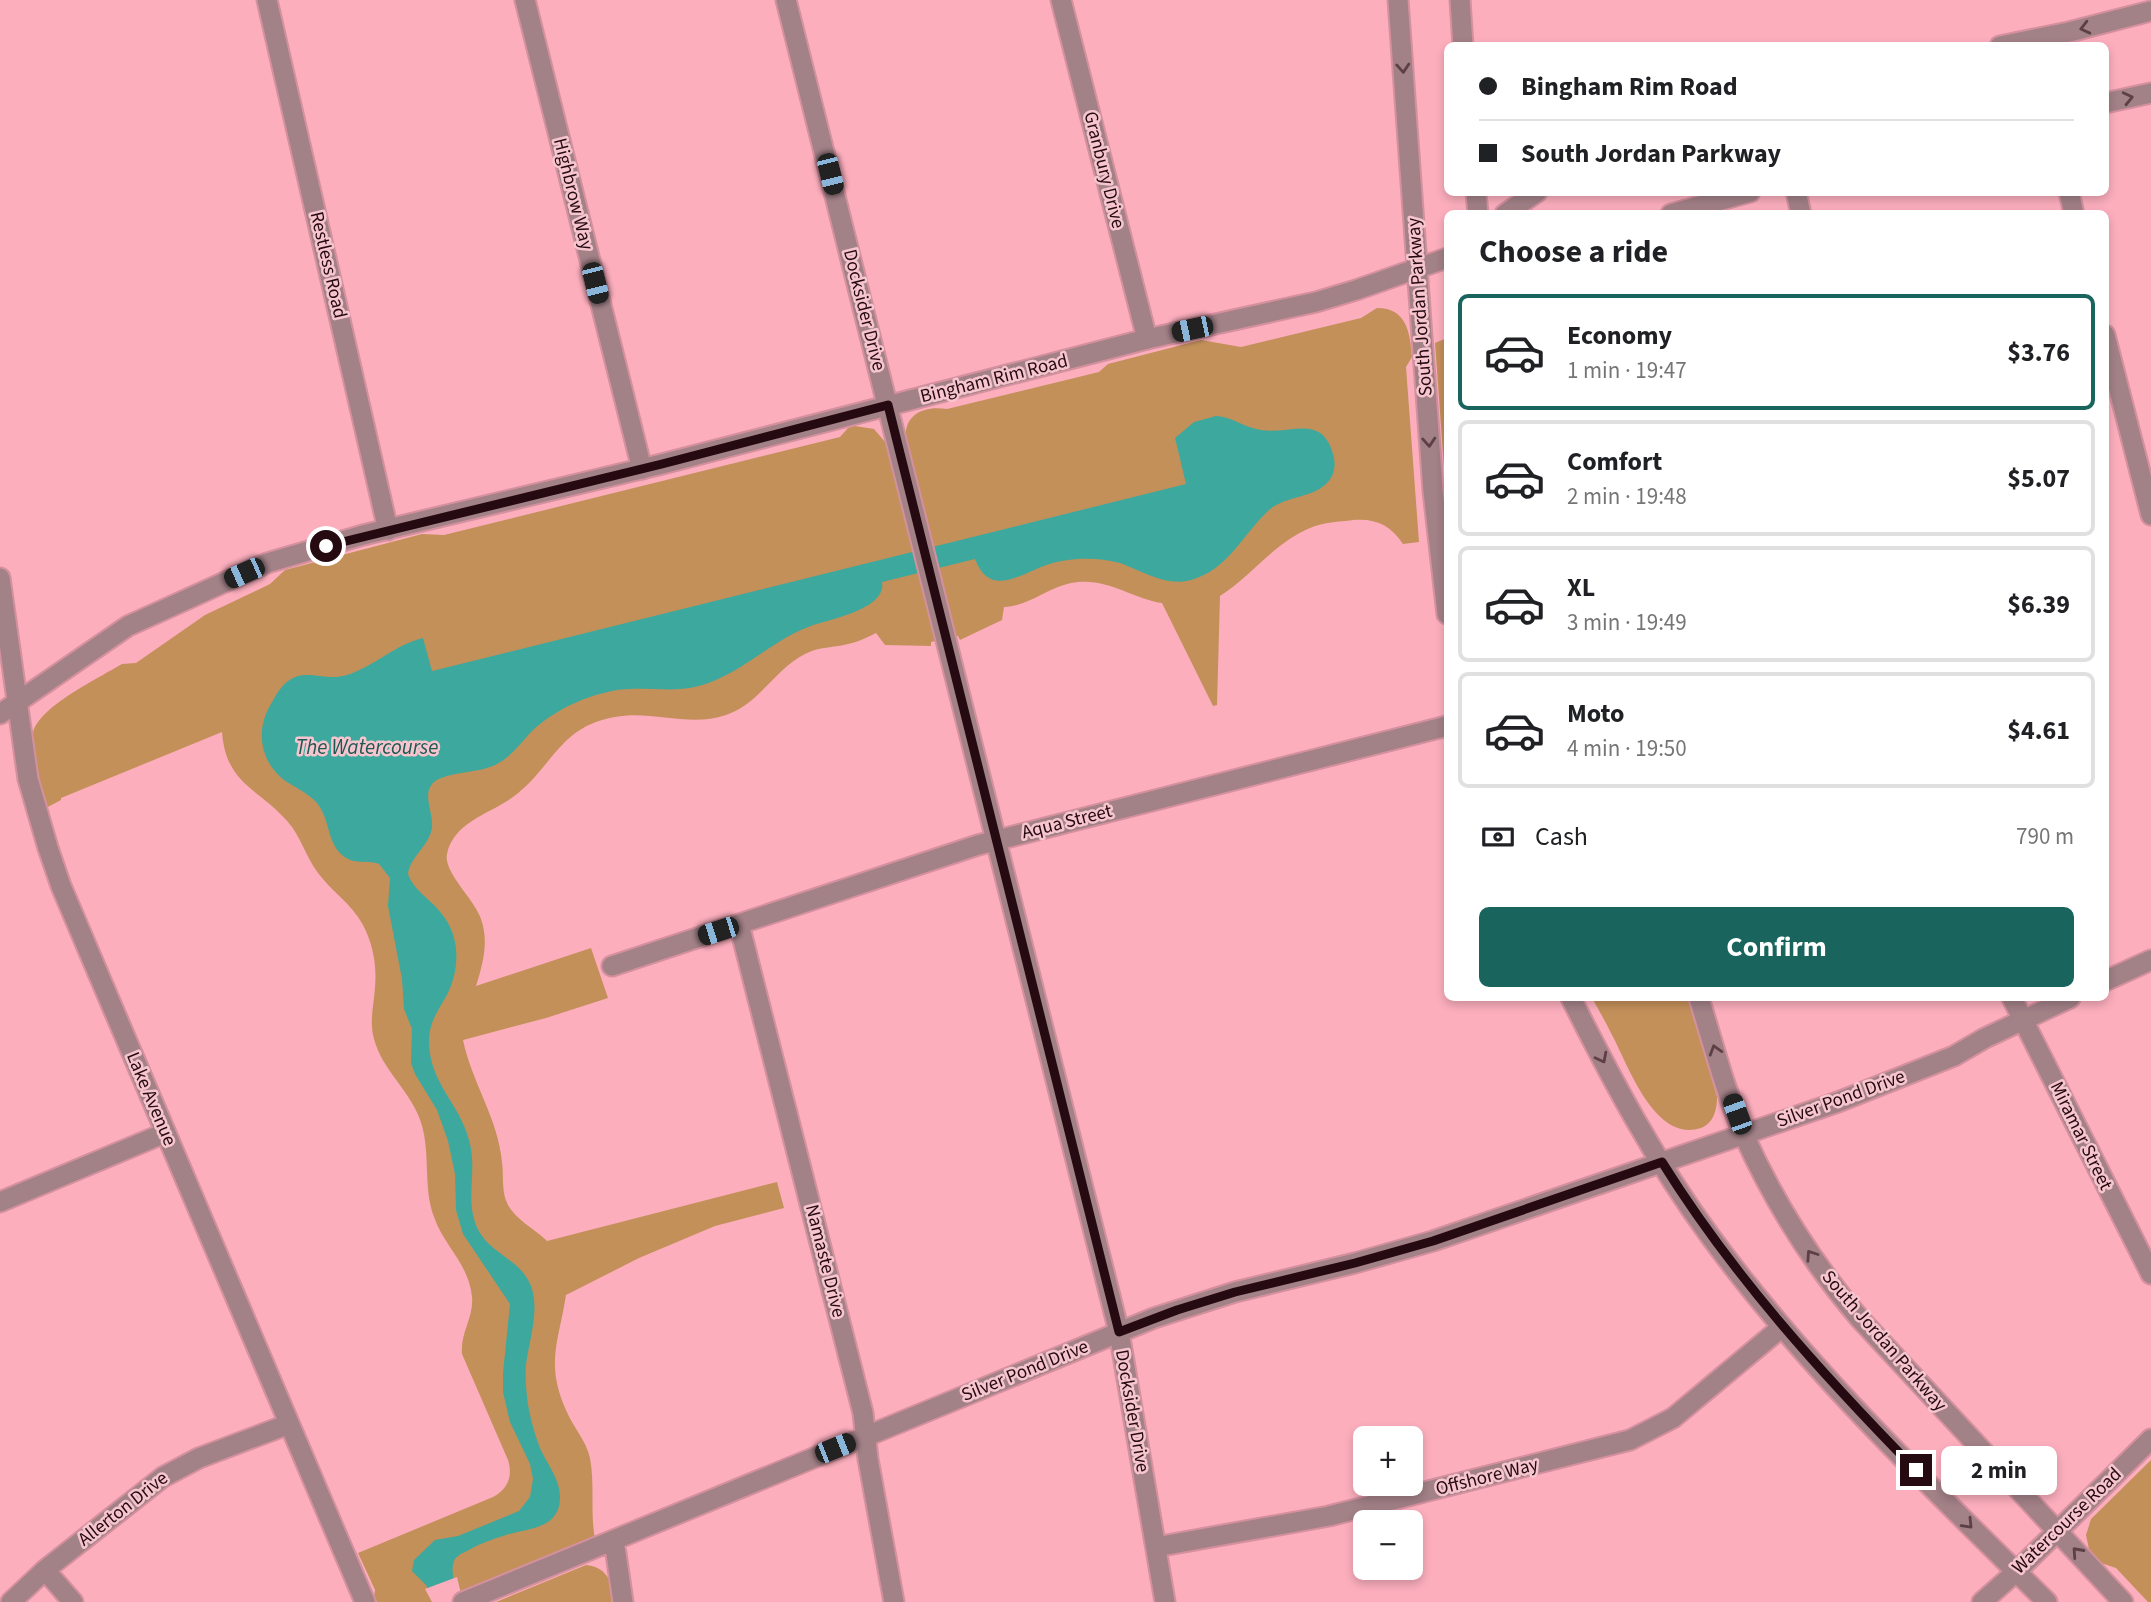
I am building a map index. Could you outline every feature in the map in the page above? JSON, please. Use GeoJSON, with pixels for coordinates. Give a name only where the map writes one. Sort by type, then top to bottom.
{"type":"FeatureCollection","features":[{"type":"Feature","properties":{"kind":"street","name":"Restless Road"},"geometry":{"type":"LineString","coordinates":[[267,0],[388,530]]}},
{"type":"Feature","properties":{"kind":"street","name":"Highbrow Way"},"geometry":{"type":"LineString","coordinates":[[525,0],[642,469]]}},
{"type":"Feature","properties":{"kind":"street","name":"Docksider Drive"},"geometry":{"type":"LineString","coordinates":[[786,0],[1119,1332],[1165,1602]]}},
{"type":"Feature","properties":{"kind":"street","name":"Granbury Drive"},"geometry":{"type":"LineString","coordinates":[[1061,0],[1147,339]]}},
{"type":"Feature","properties":{"kind":"street","name":"South Jordan Parkway"},"geometry":{"type":"LineString","coordinates":[[1398,0],[1433,491],[1444,588]]}},
{"type":"Feature","properties":{"kind":"street"},"geometry":{"type":"LineString","coordinates":[[1460,0],[1463,42]]}},
{"type":"Feature","properties":{"kind":"street"},"geometry":{"type":"LineString","coordinates":[[2020,42],[2151,11]]}},
{"type":"Feature","properties":{"kind":"street"},"geometry":{"type":"LineString","coordinates":[[2109,102],[2151,93]]}},
{"type":"Feature","properties":{"kind":"street"},"geometry":{"type":"LineString","coordinates":[[1512,210],[1531,196]]}},
{"type":"Feature","properties":{"kind":"street"},"geometry":{"type":"LineString","coordinates":[[1685,210],[1736,196]]}},
{"type":"Feature","properties":{"kind":"street","name":"Bingham Rim Road"},"geometry":{"type":"LineString","coordinates":[[8,708],[128,625],[267,563],[388,530],[642,469],[1147,339],[1316,302],[1444,259]]}},
{"type":"Feature","properties":{"kind":"street"},"geometry":{"type":"LineString","coordinates":[[2109,351],[2151,515]]}},
{"type":"Feature","properties":{"kind":"street","name":"Lake Avenue"},"geometry":{"type":"LineString","coordinates":[[0,578],[8,708],[61,886],[365,1602]]}},
{"type":"Feature","properties":{"kind":"street","name":"Aqua Street"},"geometry":{"type":"LineString","coordinates":[[612,965],[996,840],[1444,727]]}},
{"type":"Feature","properties":{"kind":"street","name":"Namaste Drive"},"geometry":{"type":"LineString","coordinates":[[739,924],[863,1413],[868,1459],[894,1602]]}},
{"type":"Feature","properties":{"kind":"street"},"geometry":{"type":"LineString","coordinates":[[2109,979],[2151,960]]}},
{"type":"Feature","properties":{"kind":"street"},"geometry":{"type":"LineString","coordinates":[[1573,1001],[1629,1111],[1710,1236],[1782,1327],[1842,1394],[2047,1602]]}},
{"type":"Feature","properties":{"kind":"street","name":"South Jordan Parkway"},"geometry":{"type":"LineString","coordinates":[[1700,1001],[1744,1133],[1767,1184],[1842,1298],[2123,1602]]}},
{"type":"Feature","properties":{"kind":"street","name":"Miramar Street"},"geometry":{"type":"LineString","coordinates":[[2014,1001],[2151,1274]]}},
{"type":"Feature","properties":{"kind":"street","name":"Silver Pond Drive"},"geometry":{"type":"LineString","coordinates":[[470,1599],[1177,1310],[1235,1292],[1433,1241],[1838,1102],[1954,1056],[2064,1001]]}},
{"type":"Feature","properties":{"kind":"street"},"geometry":{"type":"LineString","coordinates":[[0,1202],[165,1133]]}},
{"type":"Feature","properties":{"kind":"street","name":"Offshore Way"},"geometry":{"type":"LineString","coordinates":[[1156,1547],[1329,1516],[1630,1440],[1673,1418],[1782,1327]]}},
{"type":"Feature","properties":{"kind":"street","name":"Allerton Drive"},"geometry":{"type":"LineString","coordinates":[[11,1602],[46,1570],[163,1476],[199,1458],[289,1424]]}},
{"type":"Feature","properties":{"kind":"street","name":"Watercourse Road"},"geometry":{"type":"LineString","coordinates":[[1982,1602],[2151,1439]]}},
{"type":"Feature","properties":{"kind":"street"},"geometry":{"type":"LineString","coordinates":[[614,1540],[623,1602]]}},
{"type":"Feature","properties":{"kind":"street"},"geometry":{"type":"LineString","coordinates":[[46,1570],[72,1602]]}},
{"type":"Feature","properties":{"kind":"shaded area"},"geometry":{"type":"Polygon","coordinates":[[[1377,308],[1395,312],[1401,317],[1410,339],[1412,357],[1406,367],[1419,542],[1403,544],[1382,524],[1353,520],[1310,528],[1275,550],[1220,596],[1217,705],[1213,706],[1162,603],[1107,585],[1083,582],[1062,585],[1022,604],[1004,607],[1002,620],[960,640],[958,636],[954,637],[906,443],[907,425],[916,414],[1099,372],[1108,364],[1201,340],[1241,347],[1361,318],[1377,308]]]}},
{"type":"Feature","properties":{"kind":"shaded area"},"geometry":{"type":"Polygon","coordinates":[[[1444,339],[1444,468],[1435,343],[1444,339]]]}},
{"type":"Feature","properties":{"kind":"shaded area"},"geometry":{"type":"Polygon","coordinates":[[[855,426],[874,429],[886,443],[935,641],[931,642],[931,646],[885,645],[876,633],[846,645],[816,650],[794,660],[748,703],[726,715],[712,719],[685,720],[629,715],[597,722],[570,737],[517,794],[466,825],[451,842],[447,854],[454,877],[478,911],[485,936],[476,986],[591,948],[608,998],[463,1040],[500,1146],[504,1190],[511,1210],[547,1241],[777,1182],[784,1208],[715,1226],[639,1258],[566,1295],[556,1352],[556,1379],[566,1410],[586,1445],[590,1458],[595,1539],[439,1602],[377,1602],[374,1597],[375,1590],[358,1553],[493,1497],[506,1486],[510,1471],[508,1460],[462,1354],[472,1304],[470,1285],[438,1227],[430,1205],[423,1129],[414,1107],[383,1060],[374,1039],[372,1019],[375,971],[372,947],[358,918],[318,873],[288,822],[237,775],[225,750],[222,732],[61,798],[44,809],[32,741],[37,723],[57,703],[71,694],[122,664],[136,663],[205,615],[270,584],[285,570],[422,534],[444,535],[840,437],[848,428],[855,426]]]}},
{"type":"Feature","properties":{"kind":"shaded area"},"geometry":{"type":"Polygon","coordinates":[[[1594,1001],[1689,1001],[1717,1097],[1715,1111],[1709,1123],[1701,1128],[1685,1130],[1670,1124],[1657,1114],[1636,1082],[1594,1001]]]}},
{"type":"Feature","properties":{"kind":"shaded area"},"geometry":{"type":"Polygon","coordinates":[[[2151,1460],[2151,1602],[2148,1602],[2116,1568],[2101,1563],[2089,1549],[2086,1535],[2091,1519],[2151,1460]]]}},
{"type":"Feature","properties":{"kind":"shaded area"},"geometry":{"type":"Polygon","coordinates":[[[586,1565],[598,1568],[607,1576],[615,1598],[611,1602],[496,1602],[586,1565]]]}},
{"type":"Feature","properties":{"kind":"water","name":"The Watercourse"},"geometry":{"type":"Polygon","coordinates":[[[1216,416],[1261,430],[1313,430],[1328,441],[1335,465],[1332,477],[1327,483],[1314,492],[1283,502],[1269,510],[1225,560],[1204,575],[1182,582],[1163,580],[1120,563],[1082,559],[1046,565],[1004,581],[988,577],[975,559],[882,582],[876,599],[867,606],[796,632],[714,681],[682,689],[619,690],[584,699],[542,722],[500,762],[488,768],[446,776],[430,787],[428,798],[432,828],[408,874],[417,889],[438,909],[450,927],[456,945],[456,959],[450,988],[431,1026],[430,1054],[433,1068],[469,1140],[472,1160],[472,1210],[479,1231],[493,1248],[526,1276],[531,1286],[534,1315],[526,1365],[527,1397],[536,1436],[556,1478],[560,1497],[559,1508],[549,1521],[491,1540],[458,1556],[453,1565],[454,1581],[436,1602],[426,1585],[412,1571],[414,1560],[435,1540],[458,1536],[519,1511],[530,1497],[533,1479],[530,1464],[510,1422],[503,1392],[510,1304],[463,1234],[456,1210],[455,1174],[448,1141],[437,1110],[411,1063],[412,1029],[404,1009],[402,979],[388,906],[390,878],[379,864],[348,859],[341,854],[315,801],[284,780],[270,764],[262,745],[263,724],[278,692],[287,682],[301,675],[347,675],[403,645],[423,638],[432,671],[1186,484],[1175,438],[1194,422],[1216,416]]]}},
{"type":"Feature","properties":{"kind":"pier"},"geometry":{"type":"Polygon","coordinates":[[[457,1577],[463,1602],[432,1602],[425,1589],[457,1577]]]}},
{"type":"Feature","properties":{"kind":"route"},"geometry":{"type":"LineString","coordinates":[[326,546],[662,464],[888,405],[1119,1332],[1235,1292],[1433,1241],[1662,1162],[1695,1215],[1758,1298],[1813,1363],[1916,1470]]}}]}
